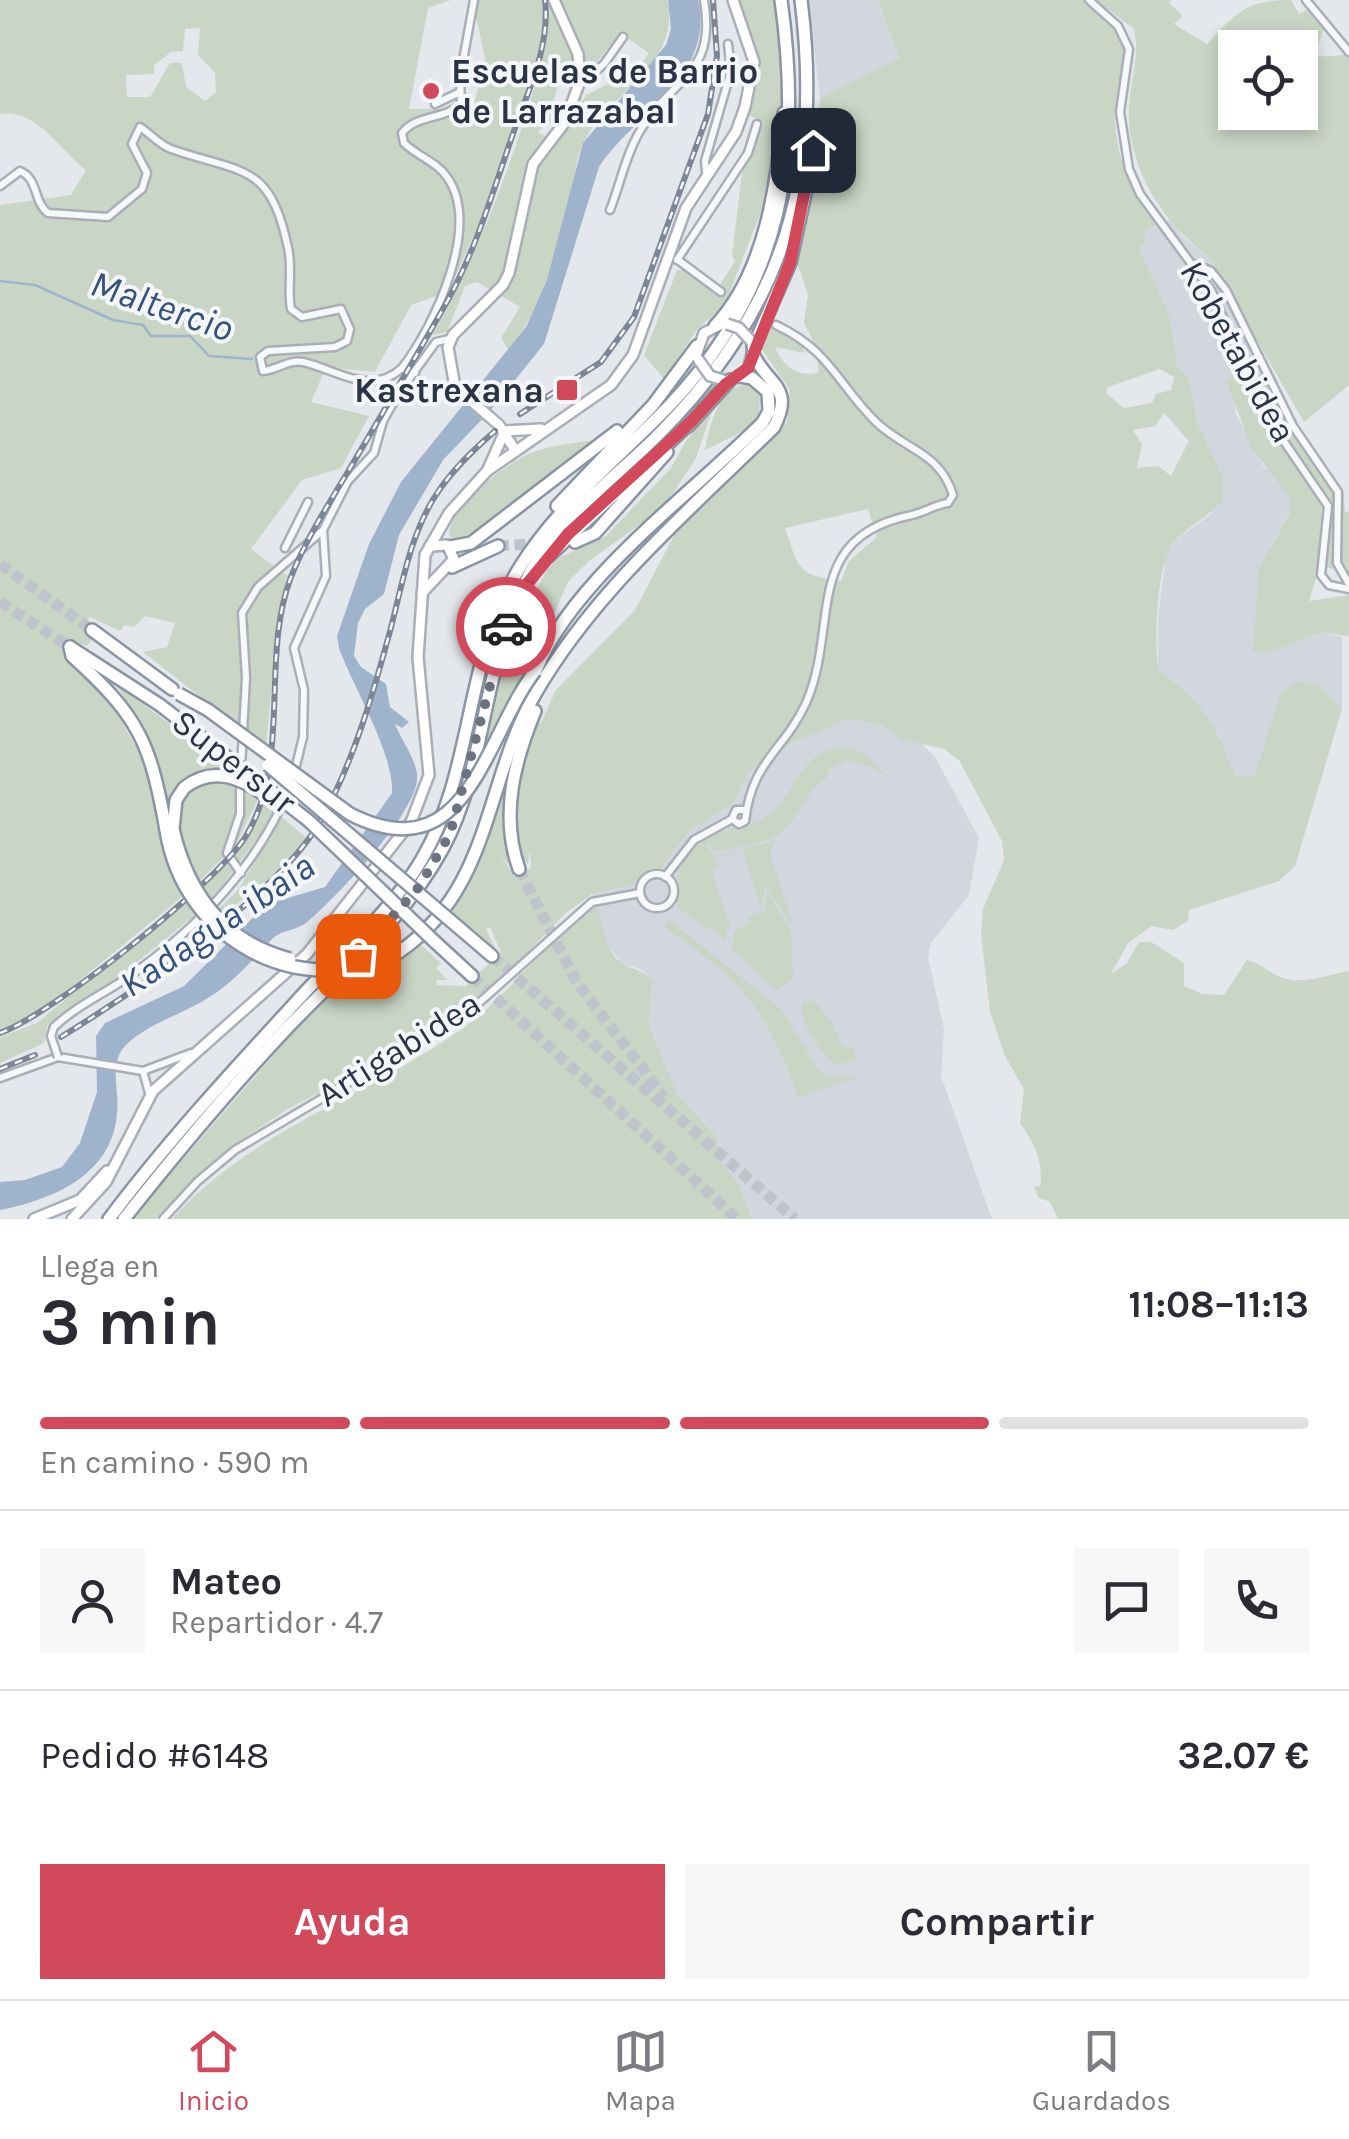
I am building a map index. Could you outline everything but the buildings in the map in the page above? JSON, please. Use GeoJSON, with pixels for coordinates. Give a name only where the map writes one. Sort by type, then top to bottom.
{"type":"FeatureCollection","features":[{"type":"Feature","properties":{"kind":"highway"},"geometry":{"type":"LineString","coordinates":[[498,608],[548,526],[681,392],[732,325],[764,260],[779,210],[790,140],[790,84],[781,0]]}},
{"type":"Feature","properties":{"kind":"highway"},"geometry":{"type":"LineString","coordinates":[[176,691],[350,814],[374,825],[403,829],[438,819],[466,797],[540,675],[672,522],[774,427],[780,414],[780,390],[752,348],[786,274],[802,215],[813,150],[801,0]]}},
{"type":"Feature","properties":{"kind":"highway"},"geometry":{"type":"LineString","coordinates":[[721,325],[746,276],[769,211],[790,84]]}},
{"type":"Feature","properties":{"kind":"highway"},"geometry":{"type":"LineString","coordinates":[[124,1219],[238,1083],[374,940],[427,875],[455,821],[493,666],[519,594],[557,533],[687,405],[730,354],[765,291],[786,240],[804,168],[809,104]]}},
{"type":"Feature","properties":{"kind":"highway"},"geometry":{"type":"LineString","coordinates":[[109,1219],[246,1056],[414,872],[452,794],[501,590],[524,548],[572,489],[672,382],[698,346]]}},
{"type":"Feature","properties":{"kind":"highway"},"geometry":{"type":"LineString","coordinates":[[344,854],[270,798],[231,776],[206,776],[184,788],[176,800],[170,830],[196,894],[230,930],[260,949],[296,960],[326,963],[398,948],[443,904],[475,845],[560,626],[600,575],[763,422],[769,411],[768,392],[752,378],[731,378],[612,517],[596,532],[574,542]]}},
{"type":"Feature","properties":{"kind":"highway"},"geometry":{"type":"LineString","coordinates":[[448,546],[472,544],[627,424],[672,382]]}},
{"type":"Feature","properties":{"kind":"highway"},"geometry":{"type":"LineString","coordinates":[[519,594],[568,534],[691,422]]}},
{"type":"Feature","properties":{"kind":"highway"},"geometry":{"type":"LineString","coordinates":[[452,567],[498,546]]}},
{"type":"Feature","properties":{"kind":"highway","name":"Supersur"},"geometry":{"type":"LineString","coordinates":[[92,630],[176,691],[492,956]]}},
{"type":"Feature","properties":{"kind":"highway","name":"Supersur"},"geometry":{"type":"LineString","coordinates":[[170,830],[141,733],[118,698],[72,656],[70,647],[160,705],[259,780],[344,854],[472,976]]}},
{"type":"Feature","properties":{"kind":"highway"},"geometry":{"type":"LineString","coordinates":[[518,869],[509,832],[518,758],[540,675]]}},
{"type":"Feature","properties":{"kind":"street"},"geometry":{"type":"LineString","coordinates":[[0,186],[20,171],[33,181],[41,208],[48,212],[108,217],[142,189],[146,174],[132,144],[140,127],[168,148],[240,170],[262,182],[277,203],[292,276],[291,309],[302,317],[341,309],[350,329],[347,340],[335,347],[281,348],[260,356],[263,372],[303,362],[366,382],[386,380],[402,368],[454,268],[457,204],[450,180],[404,144],[402,133],[415,122],[452,112],[460,104],[474,0]]}},
{"type":"Feature","properties":{"kind":"street"},"geometry":{"type":"LineString","coordinates":[[241,873],[228,853],[240,814],[246,678],[242,613],[258,586],[323,530],[348,481],[370,460],[383,422],[436,342],[449,340],[510,273],[533,164],[565,122],[579,85],[578,54],[554,0]]}},
{"type":"Feature","properties":{"kind":"street"},"geometry":{"type":"LineString","coordinates":[[610,210],[641,128],[700,61],[708,39],[704,0]]}},
{"type":"Feature","properties":{"kind":"street"},"geometry":{"type":"LineString","coordinates":[[72,1219],[106,1182],[148,1101],[164,1080],[308,954],[398,844],[422,803],[429,775],[419,674],[424,560],[446,519],[487,471],[620,376],[643,332],[673,255],[686,208],[706,172],[736,132],[754,71],[734,0]]}},
{"type":"Feature","properties":{"kind":"street","name":"Kobetabidea"},"geometry":{"type":"LineString","coordinates":[[1089,0],[1118,26],[1129,49],[1120,112],[1129,169],[1152,212],[1194,264],[1222,312],[1239,363],[1262,409],[1328,506],[1321,575],[1329,585],[1349,586]]}},
{"type":"Feature","properties":{"kind":"street"},"geometry":{"type":"LineString","coordinates":[[1306,0],[1349,52]]}},
{"type":"Feature","properties":{"kind":"street"},"geometry":{"type":"LineString","coordinates":[[579,85],[604,64],[623,38]]}},
{"type":"Feature","properties":{"kind":"street"},"geometry":{"type":"LineString","coordinates":[[706,172],[705,161],[731,70],[728,44]]}},
{"type":"Feature","properties":{"kind":"street"},"geometry":{"type":"LineString","coordinates":[[443,98],[446,85]]}},
{"type":"Feature","properties":{"kind":"street"},"geometry":{"type":"LineString","coordinates":[[435,104],[460,92]]}},
{"type":"Feature","properties":{"kind":"street"},"geometry":{"type":"LineString","coordinates":[[673,255],[748,152],[757,124]]}},
{"type":"Feature","properties":{"kind":"street"},"geometry":{"type":"LineString","coordinates":[[673,255],[721,292]]}},
{"type":"Feature","properties":{"kind":"street"},"geometry":{"type":"LineString","coordinates":[[1194,264],[1211,270],[1226,290],[1293,426],[1338,492],[1337,562],[1349,586]]}},
{"type":"Feature","properties":{"kind":"street"},"geometry":{"type":"LineString","coordinates":[[721,325],[739,328],[752,348],[731,378],[710,376],[698,360],[698,346],[721,325]]}},
{"type":"Feature","properties":{"kind":"street"},"geometry":{"type":"LineString","coordinates":[[666,877],[694,840],[732,819],[744,822],[743,810],[764,760],[804,707],[836,565],[884,522],[952,501],[950,486],[938,464],[874,420],[841,374],[799,336],[776,325]]}},
{"type":"Feature","properties":{"kind":"street"},"geometry":{"type":"LineString","coordinates":[[449,340],[455,387],[502,428],[515,450]]}},
{"type":"Feature","properties":{"kind":"street"},"geometry":{"type":"LineString","coordinates":[[402,368],[415,373]]}},
{"type":"Feature","properties":{"kind":"street"},"geometry":{"type":"LineString","coordinates":[[502,428],[546,428]]}},
{"type":"Feature","properties":{"kind":"street"},"geometry":{"type":"LineString","coordinates":[[487,471],[502,428]]}},
{"type":"Feature","properties":{"kind":"street"},"geometry":{"type":"LineString","coordinates":[[285,548],[308,502]]}},
{"type":"Feature","properties":{"kind":"street"},"geometry":{"type":"LineString","coordinates":[[420,600],[426,584],[452,567],[446,519]]}},
{"type":"Feature","properties":{"kind":"street"},"geometry":{"type":"LineString","coordinates":[[58,1058],[51,1036],[54,1027],[71,1012],[135,973],[241,873],[290,790],[303,737],[304,690],[294,648],[326,576],[323,530]]}},
{"type":"Feature","properties":{"kind":"street"},"geometry":{"type":"LineString","coordinates":[[430,546],[448,546]]}},
{"type":"Feature","properties":{"kind":"street"},"geometry":{"type":"LineString","coordinates":[[424,560],[438,573]]}},
{"type":"Feature","properties":{"kind":"street"},"geometry":{"type":"LineString","coordinates":[[650,876],[666,877],[674,891],[666,905],[650,906],[640,893],[650,876]]}},
{"type":"Feature","properties":{"kind":"street","name":"Artigabidea"},"geometry":{"type":"LineString","coordinates":[[163,1219],[198,1181],[236,1150],[471,1010],[592,902],[640,893]]}},
{"type":"Feature","properties":{"kind":"street"},"geometry":{"type":"LineString","coordinates":[[146,1070],[197,1050]]}},
{"type":"Feature","properties":{"kind":"street"},"geometry":{"type":"LineString","coordinates":[[0,1078],[58,1058],[146,1070],[164,1080]]}},
{"type":"Feature","properties":{"kind":"street"},"geometry":{"type":"LineString","coordinates":[[146,1070],[148,1101]]}},
{"type":"Feature","properties":{"kind":"street"},"geometry":{"type":"LineString","coordinates":[[40,1218],[80,1200],[116,1161]]}},
{"type":"Feature","properties":{"kind":"shaded area"},"geometry":{"type":"Polygon","coordinates":[[[808,0],[878,0],[899,58],[820,98],[808,0]]]}},
{"type":"Feature","properties":{"kind":"shaded area"},"geometry":{"type":"Polygon","coordinates":[[[1170,220],[1186,240],[1209,257],[1268,362],[1233,371],[1236,414],[1264,467],[1275,475],[1290,498],[1290,511],[1259,568],[1271,652],[1322,633],[1342,637],[1342,709],[1317,685],[1265,748],[1255,777],[1237,777],[1224,757],[1219,736],[1175,682],[1158,670],[1158,617],[1166,555],[1176,540],[1212,513],[1223,477],[1198,424],[1189,380],[1177,365],[1170,318],[1138,248],[1146,243],[1145,230],[1170,220]]]}},
{"type":"Feature","properties":{"kind":"shaded area"},"geometry":{"type":"Polygon","coordinates":[[[849,719],[884,726],[899,739],[920,742],[935,757],[979,838],[969,895],[931,943],[928,958],[944,1029],[941,1076],[992,1219],[752,1219],[738,1182],[721,1163],[716,1136],[678,1095],[661,1055],[649,1025],[652,980],[641,969],[623,964],[607,945],[592,894],[634,884],[649,869],[662,868],[689,831],[734,803],[749,772],[793,742],[849,719]]]}},
{"type":"Feature","properties":{"kind":"green space"},"geometry":{"type":"Polygon","coordinates":[[[0,0],[451,0],[428,8],[409,109],[473,109],[485,58],[475,12],[477,0],[543,0],[541,30],[523,106],[493,189],[448,292],[411,305],[375,372],[326,367],[311,402],[369,416],[341,468],[302,480],[251,549],[289,577],[278,616],[266,748],[143,652],[167,647],[175,623],[145,616],[134,627],[124,625],[120,631],[90,617],[82,626],[92,640],[87,646],[67,639],[61,648],[67,662],[111,703],[151,774],[167,860],[182,897],[42,1011],[0,1031],[0,205],[71,195],[86,170],[36,123],[13,114],[0,114],[0,0]],[[200,28],[185,29],[183,51],[171,52],[154,65],[154,74],[126,75],[127,97],[150,97],[170,63],[182,63],[186,87],[205,101],[216,92],[215,73],[198,55],[200,28]]]}},
{"type":"Feature","properties":{"kind":"green space"},"geometry":{"type":"Polygon","coordinates":[[[548,0],[565,27],[574,72],[574,82],[560,79],[550,113],[560,119],[557,127],[548,120],[538,132],[555,143],[586,95],[637,70],[649,53],[620,33],[586,75],[581,52],[557,0],[667,0],[669,22],[664,41],[655,59],[598,121],[582,146],[554,262],[530,317],[509,351],[501,338],[520,307],[477,282],[465,286],[447,332],[432,335],[467,267],[507,171],[538,73],[548,0]]]}},
{"type":"Feature","properties":{"kind":"green space"},"geometry":{"type":"Polygon","coordinates":[[[738,0],[774,0],[783,84],[773,168],[760,214],[724,307],[698,328],[664,379],[644,355],[677,270],[688,270],[714,294],[735,261],[732,256],[742,173],[764,122],[746,114],[758,61],[738,0]]]}},
{"type":"Feature","properties":{"kind":"green space"},"geometry":{"type":"Polygon","coordinates":[[[878,0],[1085,0],[1123,40],[1125,62],[1115,109],[1117,141],[1132,186],[1157,225],[1145,230],[1146,243],[1139,248],[1170,318],[1177,365],[1189,380],[1198,424],[1223,477],[1223,500],[1176,540],[1169,551],[1160,583],[1158,670],[1184,690],[1206,715],[1237,777],[1255,776],[1281,693],[1297,682],[1318,685],[1342,709],[1295,866],[1279,881],[1189,910],[1188,921],[1173,930],[1152,926],[1128,943],[1111,974],[1127,963],[1139,942],[1151,942],[1184,963],[1184,986],[1202,994],[1224,995],[1247,960],[1291,980],[1349,971],[1349,1219],[1058,1219],[1050,1202],[1038,1197],[1034,1187],[1040,1186],[1041,1169],[1034,1145],[1020,1124],[1024,1090],[1004,1054],[990,1011],[981,935],[983,909],[1004,860],[1002,841],[959,760],[944,749],[899,739],[884,726],[849,719],[793,742],[749,772],[734,803],[689,831],[662,868],[649,869],[635,884],[592,894],[566,913],[486,994],[417,1041],[286,1110],[228,1149],[155,1219],[131,1219],[338,981],[387,963],[419,943],[441,963],[436,968],[447,980],[437,980],[436,985],[466,986],[501,952],[490,927],[486,929],[495,948],[452,912],[478,864],[512,760],[504,808],[514,872],[500,854],[514,876],[531,868],[530,849],[528,864],[520,853],[515,818],[521,775],[536,722],[541,723],[556,690],[635,610],[678,528],[787,422],[790,390],[761,348],[769,326],[802,346],[805,353],[775,347],[787,365],[805,374],[819,372],[817,360],[823,361],[804,323],[808,295],[797,262],[811,204],[820,98],[899,58],[878,0]],[[1160,369],[1108,387],[1106,393],[1124,408],[1152,403],[1156,394],[1171,390],[1174,377],[1160,369]],[[1164,413],[1155,426],[1133,430],[1142,444],[1137,468],[1158,466],[1171,476],[1189,441],[1164,413]],[[868,509],[785,528],[801,567],[815,576],[841,581],[849,561],[877,537],[868,509]]]}},
{"type":"Feature","properties":{"kind":"green space"},"geometry":{"type":"Polygon","coordinates":[[[1096,0],[1171,0],[1169,3],[1183,16],[1174,24],[1207,44],[1218,32],[1218,130],[1318,130],[1318,57],[1346,55],[1349,59],[1349,385],[1304,422],[1209,257],[1176,228],[1150,191],[1130,128],[1134,29],[1096,0]]]}},
{"type":"Feature","properties":{"kind":"green space"},"geometry":{"type":"Polygon","coordinates":[[[1291,0],[1299,14],[1307,10],[1324,29],[1318,44],[1318,30],[1220,30],[1252,5],[1291,0]]]}},
{"type":"Feature","properties":{"kind":"green space"},"geometry":{"type":"Polygon","coordinates":[[[1260,361],[1290,427],[1334,492],[1343,492],[1345,512],[1349,512],[1349,575],[1327,567],[1333,508],[1267,410],[1247,365],[1260,361]]]}},
{"type":"Feature","properties":{"kind":"green space"},"geometry":{"type":"Polygon","coordinates":[[[1238,369],[1276,437],[1322,503],[1317,575],[1309,601],[1349,595],[1349,636],[1321,633],[1271,652],[1253,652],[1259,568],[1290,512],[1290,498],[1251,447],[1227,382],[1238,369]]]}},
{"type":"Feature","properties":{"kind":"green space"},"geometry":{"type":"Polygon","coordinates":[[[751,384],[760,396],[759,417],[746,430],[705,450],[713,418],[724,398],[731,390],[751,384]]]}},
{"type":"Feature","properties":{"kind":"green space"},"geometry":{"type":"Polygon","coordinates":[[[713,408],[696,458],[673,493],[653,515],[589,561],[568,582],[530,668],[475,771],[507,652],[547,569],[561,557],[606,536],[671,468],[686,441],[713,408]]]}},
{"type":"Feature","properties":{"kind":"green space"},"geometry":{"type":"Polygon","coordinates":[[[595,440],[473,535],[454,540],[449,535],[451,524],[468,499],[508,466],[539,450],[595,440]]]}},
{"type":"Feature","properties":{"kind":"green space"},"geometry":{"type":"Polygon","coordinates":[[[115,684],[236,772],[209,768],[181,784],[170,829],[154,752],[139,719],[115,684]]]}},
{"type":"Feature","properties":{"kind":"green space"},"geometry":{"type":"Polygon","coordinates":[[[849,748],[863,753],[892,781],[873,767],[847,760],[830,769],[826,779],[779,834],[715,852],[709,843],[706,845],[714,856],[775,841],[770,854],[793,926],[765,886],[761,910],[743,850],[716,858],[718,868],[711,870],[728,920],[731,919],[724,941],[713,927],[710,930],[677,907],[680,871],[701,842],[760,820],[779,804],[811,761],[833,749],[849,748]]]}},
{"type":"Feature","properties":{"kind":"green space"},"geometry":{"type":"Polygon","coordinates":[[[211,779],[232,783],[258,799],[237,843],[197,884],[179,839],[179,812],[195,789],[211,779]]]}},
{"type":"Feature","properties":{"kind":"green space"},"geometry":{"type":"Polygon","coordinates":[[[263,802],[273,810],[262,832],[210,902],[200,888],[238,852],[263,802]]]}},
{"type":"Feature","properties":{"kind":"green space"},"geometry":{"type":"Polygon","coordinates":[[[282,817],[306,838],[282,869],[221,916],[216,911],[238,890],[282,817]]]}},
{"type":"Feature","properties":{"kind":"green space"},"geometry":{"type":"Polygon","coordinates":[[[767,892],[791,930],[793,978],[777,991],[732,949],[734,932],[750,923],[748,916],[765,911],[767,892]]]}},
{"type":"Feature","properties":{"kind":"green space"},"geometry":{"type":"Polygon","coordinates":[[[185,900],[195,915],[110,984],[62,1013],[47,1026],[44,1043],[0,1063],[0,1037],[37,1023],[185,900]]]}},
{"type":"Feature","properties":{"kind":"green space"},"geometry":{"type":"Polygon","coordinates":[[[596,905],[612,953],[652,980],[649,1025],[661,1055],[678,1095],[716,1136],[721,1163],[738,1182],[752,1219],[172,1219],[238,1161],[466,1026],[500,997],[562,932],[596,905]]]}},
{"type":"Feature","properties":{"kind":"green space"},"geometry":{"type":"Polygon","coordinates":[[[669,920],[781,1009],[820,1072],[832,1077],[859,1077],[799,1097],[775,1041],[750,1000],[717,966],[668,930],[664,925],[669,920]]]}},
{"type":"Feature","properties":{"kind":"green space"},"geometry":{"type":"Polygon","coordinates":[[[803,1001],[814,1001],[831,1021],[842,1046],[853,1049],[856,1060],[836,1065],[824,1053],[806,1026],[803,1001]]]}},
{"type":"Feature","properties":{"kind":"water"},"geometry":{"type":"Polygon","coordinates":[[[668,0],[698,0],[700,27],[695,51],[669,92],[599,167],[544,344],[490,411],[443,460],[399,535],[384,594],[365,609],[358,623],[354,656],[361,667],[386,684],[390,707],[409,722],[402,728],[395,724],[417,773],[413,796],[388,835],[353,877],[306,923],[276,936],[211,996],[146,1030],[126,1045],[117,1062],[116,1121],[99,1161],[65,1188],[0,1210],[0,1182],[25,1180],[62,1167],[80,1143],[97,1092],[96,1036],[105,1023],[184,986],[267,904],[325,887],[392,793],[387,759],[337,636],[369,544],[401,482],[526,327],[547,280],[583,143],[666,45],[671,29],[668,0]]]}},
{"type":"Feature","properties":{"kind":"waterway","name":"Maltercio"},"geometry":{"type":"LineString","coordinates":[[0,281],[35,285],[113,320],[143,325],[151,336],[190,336],[209,356],[252,359]]}},
{"type":"Feature","properties":{"kind":"tunnel"},"geometry":{"type":"LineString","coordinates":[[498,546],[544,543]]}},
{"type":"Feature","properties":{"kind":"tunnel"},"geometry":{"type":"LineString","coordinates":[[0,564],[92,630]]}},
{"type":"Feature","properties":{"kind":"tunnel"},"geometry":{"type":"LineString","coordinates":[[0,602],[70,647]]}},
{"type":"Feature","properties":{"kind":"tunnel"},"geometry":{"type":"LineString","coordinates":[[519,869],[576,981],[664,1097]]}},
{"type":"Feature","properties":{"kind":"tunnel"},"geometry":{"type":"LineString","coordinates":[[492,956],[795,1219]]}},
{"type":"Feature","properties":{"kind":"tunnel"},"geometry":{"type":"LineString","coordinates":[[472,976],[737,1219]]}},
{"type":"Feature","properties":{"kind":"railway"},"geometry":{"type":"LineString","coordinates":[[0,1033],[56,1001],[132,945],[203,884],[246,836],[268,775],[277,641],[291,577],[318,522],[468,259],[537,67],[544,34],[545,0]]}},
{"type":"Feature","properties":{"kind":"railway"},"geometry":{"type":"LineString","coordinates":[[520,414],[601,362],[634,317],[708,114],[717,56],[713,0]]}},
{"type":"Feature","properties":{"kind":"railway"},"geometry":{"type":"LineString","coordinates":[[61,1037],[203,939],[273,879],[301,849],[332,800],[351,756],[411,550],[425,515],[454,471],[495,431]]}},
{"type":"Feature","properties":{"kind":"railway"},"geometry":{"type":"LineString","coordinates":[[0,1069],[35,1055]]}},
{"type":"Feature","properties":{"kind":"way so far"},"geometry":{"type":"LineString","coordinates":[[358,956],[419,887],[450,834],[506,627]]}},
{"type":"Feature","properties":{"kind":"place","name":"Escuelas de Barrio de Larrazabal"},"geometry":{"type":"Point","coordinates":[431,91]}},
{"type":"Feature","properties":{"kind":"place","name":"Kastrexana"},"geometry":{"type":"Point","coordinates":[567,390]}},
{"type":"Feature","properties":{"kind":"route"},"geometry":{"type":"LineString","coordinates":[[506,627],[519,594],[568,534],[691,422],[730,380],[748,368],[790,263],[813,150]]}},
{"type":"Feature","properties":{"kind":"water label","name":"Kadagua ibaia"},"geometry":{"type":"Point","coordinates":[217,925]}}]}
